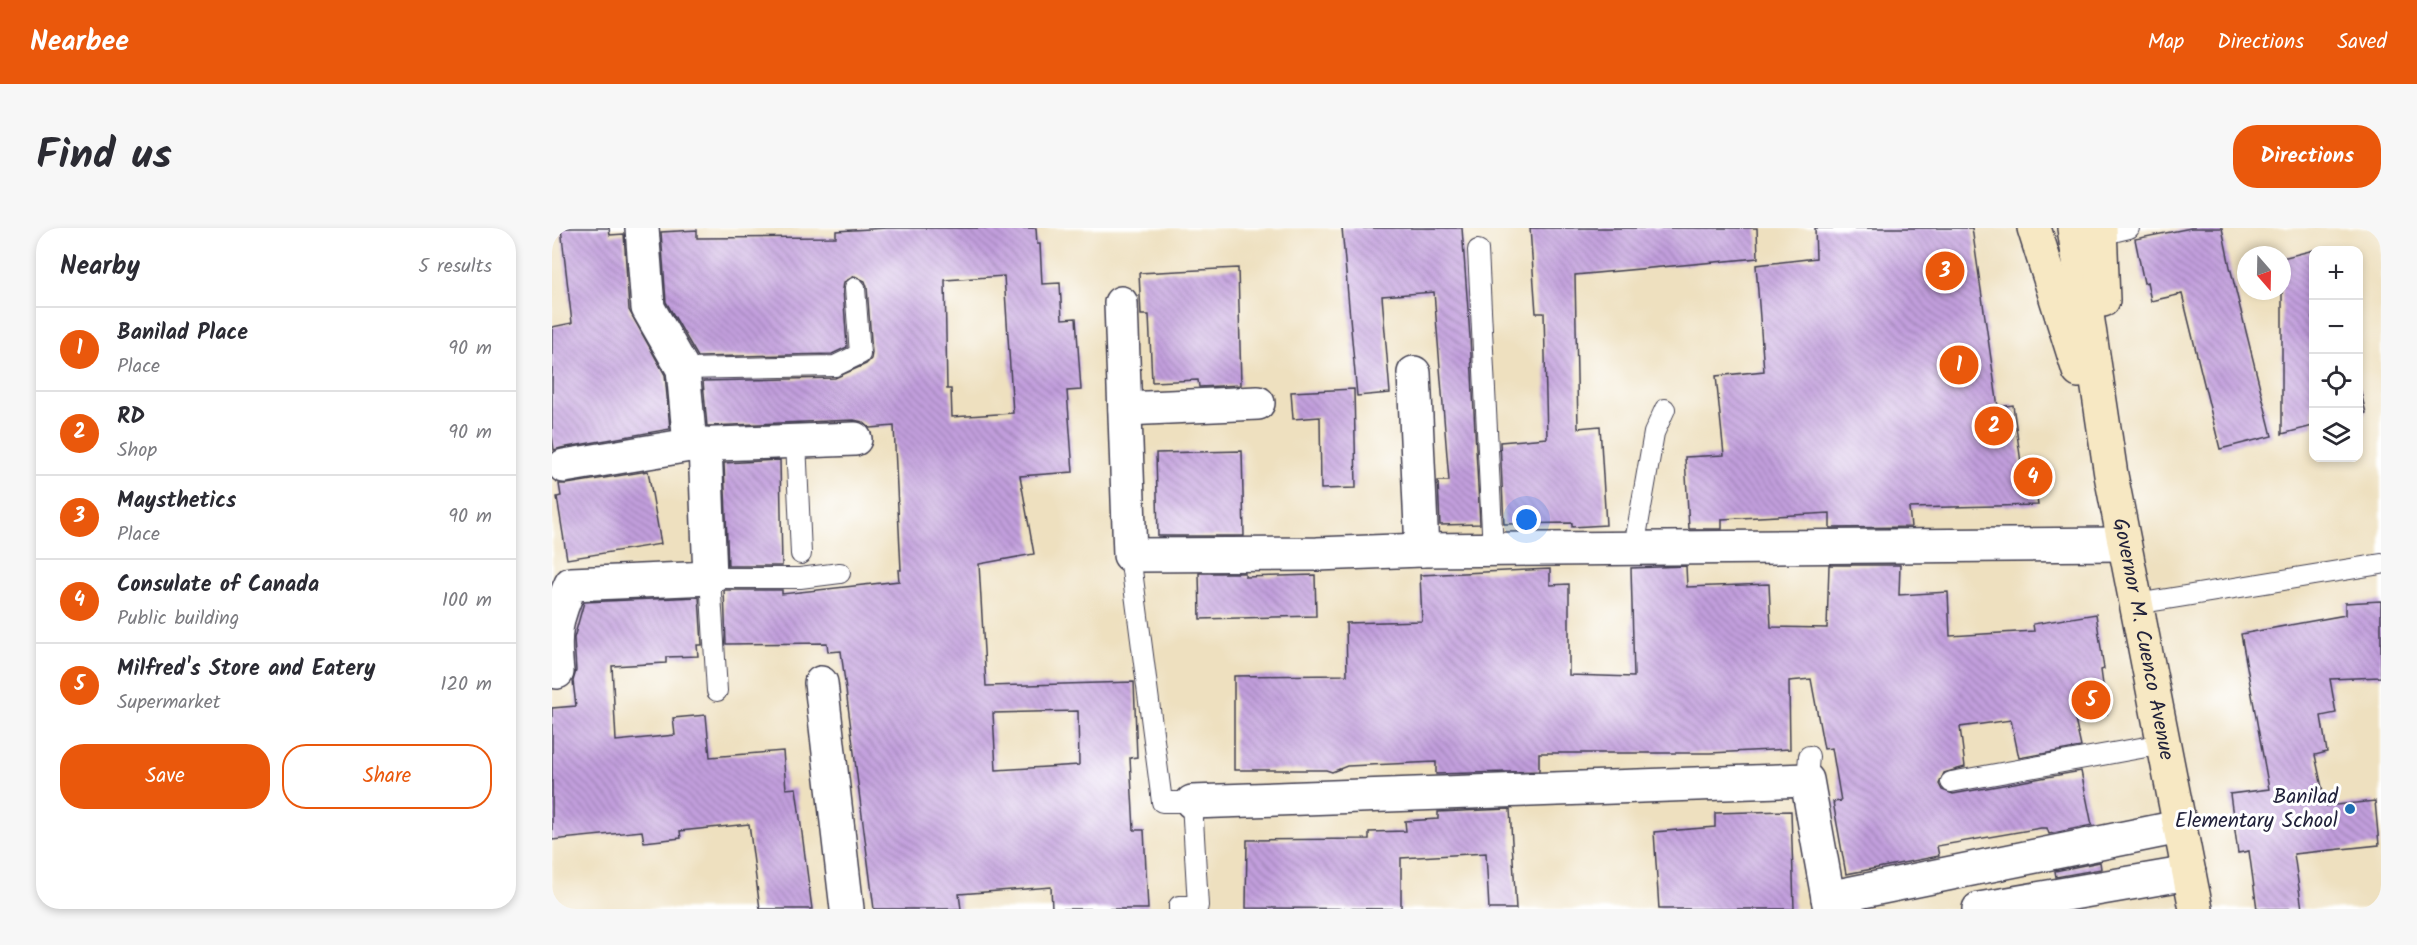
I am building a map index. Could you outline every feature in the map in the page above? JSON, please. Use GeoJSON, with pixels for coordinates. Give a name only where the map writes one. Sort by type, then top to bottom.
{"type":"FeatureCollection","features":[{"type":"Feature","properties":{"kind":"main road","name":"Governor M. Cuenco Avenue"},"geometry":{"type":"LineString","coordinates":[[2034,228],[2111,476],[2196,909]]}},
{"type":"Feature","properties":{"kind":"main road","name":"Governor M. Cuenco Avenue"},"geometry":{"type":"LineString","coordinates":[[2101,230],[2111,476]]}},
{"type":"Feature","properties":{"kind":"street"},"geometry":{"type":"LineString","coordinates":[[557,672],[554,639],[559,611],[571,584],[710,579],[697,444],[683,369],[648,308],[642,228]]}},
{"type":"Feature","properties":{"kind":"street"},"geometry":{"type":"LineString","coordinates":[[1121,303],[1130,555],[2124,544]]}},
{"type":"Feature","properties":{"kind":"street"},"geometry":{"type":"LineString","coordinates":[[1414,373],[1422,550]]}},
{"type":"Feature","properties":{"kind":"street"},"geometry":{"type":"LineString","coordinates":[[1125,409],[1258,403]]}},
{"type":"Feature","properties":{"kind":"street"},"geometry":{"type":"LineString","coordinates":[[564,466],[697,444],[855,439]]}},
{"type":"Feature","properties":{"kind":"street"},"geometry":{"type":"LineString","coordinates":[[821,683],[846,909]]}},
{"type":"Feature","properties":{"kind":"street"},"geometry":{"type":"LineString","coordinates":[[1192,802],[1808,768],[1829,903],[1974,867],[2179,827]]}},
{"type":"Feature","properties":{"kind":"street"},"geometry":{"type":"LineString","coordinates":[[1974,867],[1982,909],[2189,873]]}},
{"type":"Feature","properties":{"kind":"lane"},"geometry":{"type":"LineString","coordinates":[[1478,250],[1493,550]]}},
{"type":"Feature","properties":{"kind":"lane"},"geometry":{"type":"LineString","coordinates":[[683,369],[835,366],[860,354],[855,288]]}},
{"type":"Feature","properties":{"kind":"lane"},"geometry":{"type":"LineString","coordinates":[[1634,548],[1654,433],[1665,409]]}},
{"type":"Feature","properties":{"kind":"lane"},"geometry":{"type":"LineString","coordinates":[[796,441],[801,554]]}},
{"type":"Feature","properties":{"kind":"lane"},"geometry":{"type":"LineString","coordinates":[[1130,555],[1162,802],[1192,802],[1195,908]]}},
{"type":"Feature","properties":{"kind":"lane"},"geometry":{"type":"LineString","coordinates":[[2136,604],[2381,564]]}},
{"type":"Feature","properties":{"kind":"lane"},"geometry":{"type":"LineString","coordinates":[[717,691],[710,579],[800,578],[840,573]]}},
{"type":"Feature","properties":{"kind":"lane"},"geometry":{"type":"LineString","coordinates":[[1951,782],[2163,744]]}},
{"type":"Feature","properties":{"kind":"building"},"geometry":{"type":"Polygon","coordinates":[[[561,228],[609,228],[610,235],[624,234],[629,310],[665,375],[670,429],[554,450],[552,327],[572,323],[561,228]]]}},
{"type":"Feature","properties":{"kind":"building"},"geometry":{"type":"Polygon","coordinates":[[[887,228],[1036,228],[1037,244],[1040,244],[1042,284],[1060,283],[1062,319],[1076,318],[1081,390],[1067,391],[1073,472],[1020,476],[1034,554],[979,564],[986,686],[1134,682],[1137,757],[1130,758],[1134,830],[1144,830],[1148,909],[1052,909],[1051,887],[959,894],[961,909],[874,909],[841,651],[828,652],[827,643],[726,644],[724,590],[782,590],[782,594],[899,581],[898,570],[901,570],[894,426],[870,428],[863,422],[854,420],[707,426],[703,381],[835,378],[866,364],[871,359],[872,353],[867,287],[865,281],[855,276],[844,282],[847,347],[832,354],[698,357],[666,302],[661,232],[697,230],[697,238],[836,237],[836,231],[887,228]],[[1004,276],[945,280],[947,389],[951,389],[952,417],[1013,413],[1004,276]],[[1078,711],[993,713],[996,770],[1079,765],[1078,711]]]}},
{"type":"Feature","properties":{"kind":"building"},"geometry":{"type":"Polygon","coordinates":[[[1342,228],[1462,228],[1480,524],[1440,525],[1438,481],[1449,481],[1434,292],[1382,296],[1390,393],[1357,396],[1342,228]]]}},
{"type":"Feature","properties":{"kind":"building"},"geometry":{"type":"Polygon","coordinates":[[[1530,228],[1757,228],[1758,258],[1575,275],[1578,428],[1600,426],[1606,525],[1572,527],[1572,523],[1504,524],[1500,442],[1547,438],[1544,313],[1536,313],[1530,228]]]}},
{"type":"Feature","properties":{"kind":"building"},"geometry":{"type":"Polygon","coordinates":[[[1815,228],[1972,228],[1998,407],[2013,405],[2022,470],[2032,470],[2038,505],[1909,508],[1911,527],[1830,528],[1830,513],[1722,519],[1722,529],[1689,529],[1685,457],[1724,455],[1716,376],[1764,371],[1756,265],[1816,258],[1815,228]]]}},
{"type":"Feature","properties":{"kind":"building"},"geometry":{"type":"Polygon","coordinates":[[[2191,228],[2222,228],[2237,300],[2272,436],[2220,449],[2182,294],[2151,301],[2147,282],[2144,283],[2135,239],[2191,228]]]}},
{"type":"Feature","properties":{"kind":"building"},"geometry":{"type":"Polygon","coordinates":[[[2309,251],[2309,427],[2282,434],[2282,300],[2291,300],[2291,256],[2309,251]]]}},
{"type":"Feature","properties":{"kind":"building"},"geometry":{"type":"Polygon","coordinates":[[[1238,268],[1241,385],[1199,387],[1198,380],[1152,382],[1149,315],[1141,315],[1139,273],[1238,268]]]}},
{"type":"Feature","properties":{"kind":"building"},"geometry":{"type":"Polygon","coordinates":[[[1354,389],[1356,488],[1321,489],[1320,417],[1293,419],[1291,392],[1354,389]]]}},
{"type":"Feature","properties":{"kind":"building"},"geometry":{"type":"Polygon","coordinates":[[[1242,451],[1244,536],[1158,536],[1156,453],[1242,451]]]}},
{"type":"Feature","properties":{"kind":"building"},"geometry":{"type":"Polygon","coordinates":[[[780,460],[782,566],[728,566],[724,463],[780,460]]]}},
{"type":"Feature","properties":{"kind":"building"},"geometry":{"type":"Polygon","coordinates":[[[648,471],[661,544],[567,559],[557,497],[561,496],[559,484],[648,471]]]}},
{"type":"Feature","properties":{"kind":"building"},"geometry":{"type":"Polygon","coordinates":[[[1829,565],[1900,565],[1899,595],[1948,592],[1950,636],[2034,631],[2033,624],[2096,614],[2104,669],[2101,670],[2107,714],[2075,720],[2081,747],[2019,758],[2011,720],[1960,727],[1965,767],[1944,773],[1939,784],[1942,790],[1953,794],[2081,771],[2092,825],[2049,834],[2047,828],[2041,828],[1937,846],[1939,856],[1846,874],[1833,802],[1841,801],[1832,748],[1824,749],[1811,679],[1789,681],[1790,749],[1710,753],[1539,753],[1539,771],[1436,774],[1436,762],[1347,766],[1332,772],[1326,770],[1234,770],[1234,676],[1347,675],[1346,623],[1422,621],[1420,575],[1550,569],[1550,585],[1569,584],[1569,675],[1634,677],[1631,568],[1686,566],[1687,587],[1769,584],[1771,627],[1827,628],[1829,565]]]}},
{"type":"Feature","properties":{"kind":"building"},"geometry":{"type":"Polygon","coordinates":[[[1199,573],[1245,573],[1245,577],[1315,575],[1316,616],[1200,619],[1199,573]]]}},
{"type":"Feature","properties":{"kind":"building"},"geometry":{"type":"Polygon","coordinates":[[[699,597],[702,645],[697,645],[698,656],[666,657],[666,663],[612,666],[616,741],[675,735],[673,718],[706,715],[710,757],[783,751],[786,789],[796,788],[812,909],[760,909],[749,824],[680,831],[681,838],[644,842],[642,831],[552,840],[552,708],[576,706],[573,681],[576,671],[574,638],[584,602],[699,597]]]}},
{"type":"Feature","properties":{"kind":"building"},"geometry":{"type":"Polygon","coordinates":[[[2381,601],[2381,677],[2330,679],[2336,713],[2321,716],[2327,752],[2315,755],[2326,806],[2375,801],[2379,845],[2294,854],[2302,909],[2257,909],[2249,851],[2238,853],[2230,794],[2269,789],[2241,634],[2345,615],[2345,603],[2381,601]]]}},
{"type":"Feature","properties":{"kind":"building"},"geometry":{"type":"Polygon","coordinates":[[[1510,809],[1516,909],[1489,909],[1486,853],[1401,858],[1401,909],[1246,908],[1247,840],[1369,839],[1369,832],[1406,831],[1405,821],[1438,819],[1438,812],[1510,809]]]}},
{"type":"Feature","properties":{"kind":"building"},"geometry":{"type":"Polygon","coordinates":[[[1791,811],[1794,909],[1659,909],[1654,832],[1715,827],[1715,813],[1791,811]]]}},
{"type":"Feature","properties":{"kind":"building"},"geometry":{"type":"Polygon","coordinates":[[[2100,862],[2101,869],[2056,877],[2055,871],[2100,862]]]}},
{"type":"Feature","properties":{"kind":"place","name":"Maysthetics"},"geometry":{"type":"Point","coordinates":[1945,271]}},
{"type":"Feature","properties":{"kind":"place","name":"Banilad Place"},"geometry":{"type":"Point","coordinates":[1959,365]}},
{"type":"Feature","properties":{"kind":"place","name":"RD"},"geometry":{"type":"Point","coordinates":[1994,426]}},
{"type":"Feature","properties":{"kind":"place","name":"Consulate of Canada"},"geometry":{"type":"Point","coordinates":[2033,477]}},
{"type":"Feature","properties":{"kind":"place","name":"Milfred's Store and Eatery"},"geometry":{"type":"Point","coordinates":[2091,700]}},
{"type":"Feature","properties":{"kind":"place","name":"Banilad Elementary School"},"geometry":{"type":"Point","coordinates":[2350,809]}}]}
